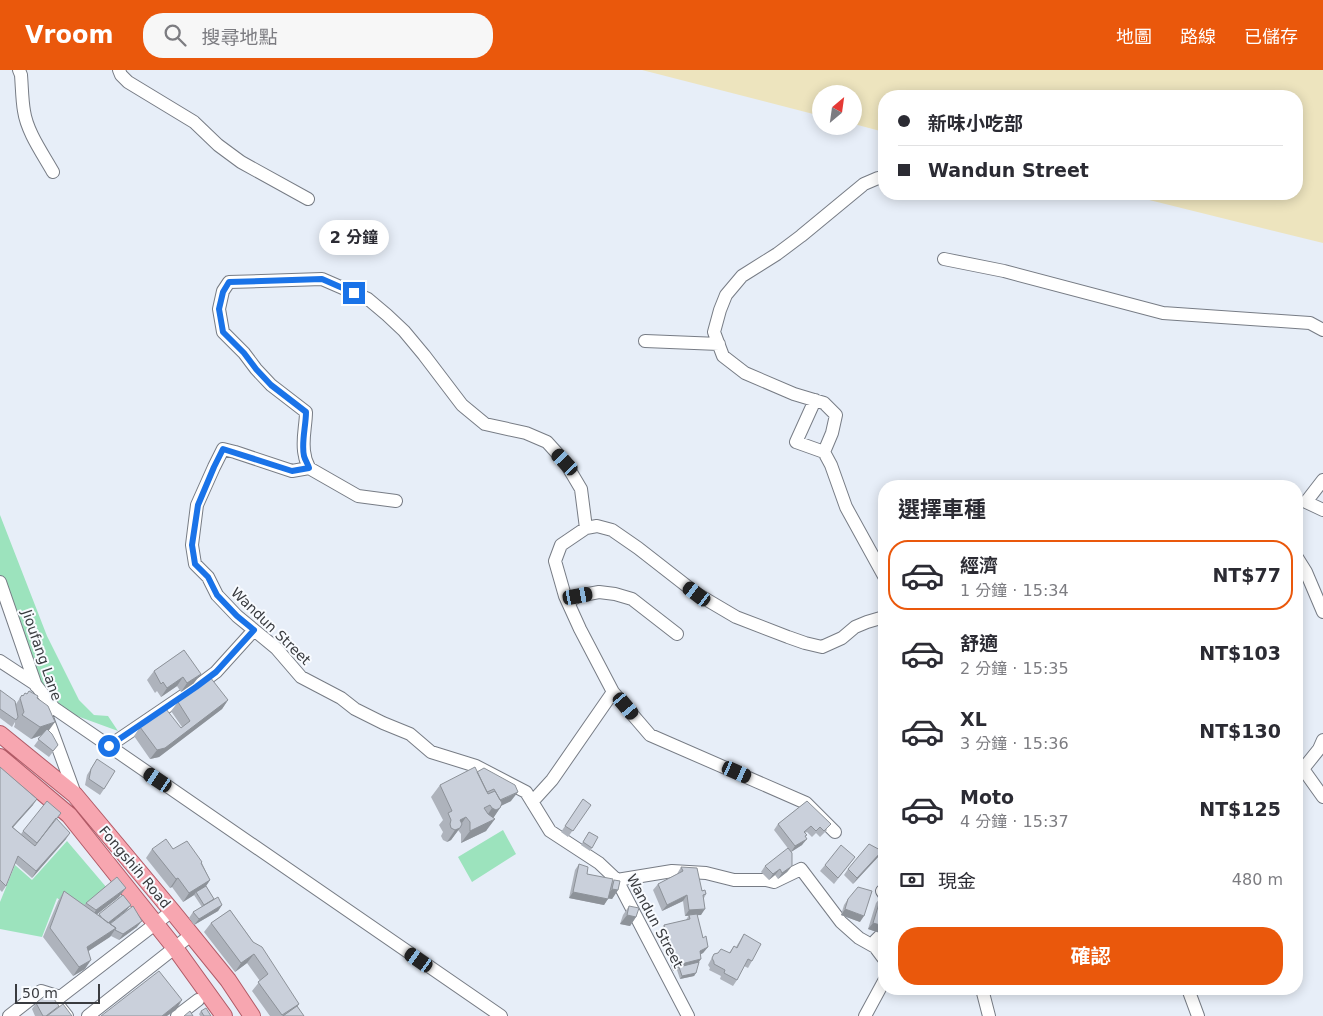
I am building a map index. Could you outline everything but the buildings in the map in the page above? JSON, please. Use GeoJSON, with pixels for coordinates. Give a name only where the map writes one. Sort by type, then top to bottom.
{"type":"FeatureCollection","features":[{"type":"Feature","properties":{"kind":"main road","name":"Fongshih Road"},"geometry":{"type":"LineString","coordinates":[[0,734],[75,795],[228,980],[252,1016]]}},
{"type":"Feature","properties":{"kind":"main road","name":"Fongshih Road"},"geometry":{"type":"LineString","coordinates":[[0,756],[69,815],[175,948],[224,1016]]}},
{"type":"Feature","properties":{"kind":"street"},"geometry":{"type":"LineString","coordinates":[[19,70],[25,118],[29,130],[53,172]]}},
{"type":"Feature","properties":{"kind":"street"},"geometry":{"type":"LineString","coordinates":[[119,70],[128,82],[194,122],[218,145],[241,162],[308,199]]}},
{"type":"Feature","properties":{"kind":"street"},"geometry":{"type":"LineString","coordinates":[[824,452],[832,433],[836,415],[824,403],[794,394],[745,373],[723,356],[714,332],[726,295],[742,276],[801,236],[864,184],[878,178]]}},
{"type":"Feature","properties":{"kind":"street"},"geometry":{"type":"LineString","coordinates":[[944,259],[1004,272],[1163,313],[1310,323],[1323,330]]}},
{"type":"Feature","properties":{"kind":"street"},"geometry":{"type":"LineString","coordinates":[[396,501],[358,496],[309,468],[304,456],[303,441],[306,427],[306,412],[271,385],[223,332],[219,309],[223,292],[229,282],[322,279],[368,299],[404,331],[462,405],[485,424],[526,433],[547,442],[565,462],[582,490],[586,528]]}},
{"type":"Feature","properties":{"kind":"street"},"geometry":{"type":"LineString","coordinates":[[645,341],[718,344]]}},
{"type":"Feature","properties":{"kind":"street"},"geometry":{"type":"LineString","coordinates":[[814,400],[796,442],[824,452],[831,465],[846,507],[878,565]]}},
{"type":"Feature","properties":{"kind":"street","name":"Wandun Street"},"geometry":{"type":"LineString","coordinates":[[309,468],[292,471],[223,449],[198,505],[192,545],[195,564],[208,577],[217,595],[237,616],[276,648],[301,677],[341,698],[355,709],[410,734],[431,752],[476,766],[526,792],[550,831],[599,863],[618,880],[688,1016]]}},
{"type":"Feature","properties":{"kind":"street"},"geometry":{"type":"LineString","coordinates":[[1323,480],[1306,502],[1323,510]]}},
{"type":"Feature","properties":{"kind":"street"},"geometry":{"type":"LineString","coordinates":[[835,832],[806,803],[650,734],[614,692],[580,629],[565,596],[555,561],[561,545],[586,528],[597,526],[612,530],[697,594],[736,617],[805,643],[822,647],[842,638],[855,627],[878,618]]}},
{"type":"Feature","properties":{"kind":"street"},"geometry":{"type":"LineString","coordinates":[[1303,567],[1323,612]]}},
{"type":"Feature","properties":{"kind":"street","name":"Jioufang Lane"},"geometry":{"type":"LineString","coordinates":[[0,582],[75,795]]}},
{"type":"Feature","properties":{"kind":"street"},"geometry":{"type":"LineString","coordinates":[[568,602],[578,596],[599,592],[615,594],[632,599],[677,634]]}},
{"type":"Feature","properties":{"kind":"street"},"geometry":{"type":"LineString","coordinates":[[109,746],[216,672],[254,630]]}},
{"type":"Feature","properties":{"kind":"street"},"geometry":{"type":"LineString","coordinates":[[0,661],[35,684],[54,708],[501,1016]]}},
{"type":"Feature","properties":{"kind":"street"},"geometry":{"type":"LineString","coordinates":[[532,802],[552,780],[614,692]]}},
{"type":"Feature","properties":{"kind":"street"},"geometry":{"type":"LineString","coordinates":[[1303,763],[1319,749],[1323,740]]}},
{"type":"Feature","properties":{"kind":"street"},"geometry":{"type":"LineString","coordinates":[[1303,771],[1323,797]]}},
{"type":"Feature","properties":{"kind":"street"},"geometry":{"type":"LineString","coordinates":[[618,880],[672,871],[706,873],[734,880],[766,880],[774,882],[801,870],[841,922],[858,938],[875,947],[878,951]]}},
{"type":"Feature","properties":{"kind":"street"},"geometry":{"type":"LineString","coordinates":[[67,1016],[55,1001],[172,911]]}},
{"type":"Feature","properties":{"kind":"street"},"geometry":{"type":"LineString","coordinates":[[88,1016],[191,935]]}},
{"type":"Feature","properties":{"kind":"street"},"geometry":{"type":"LineString","coordinates":[[875,947],[875,941],[878,938]]}},
{"type":"Feature","properties":{"kind":"street"},"geometry":{"type":"LineString","coordinates":[[9,1016],[41,991],[60,997]]}},
{"type":"Feature","properties":{"kind":"street"},"geometry":{"type":"LineString","coordinates":[[865,1016],[878,992]]}},
{"type":"Feature","properties":{"kind":"street"},"geometry":{"type":"LineString","coordinates":[[984,995],[989,1016]]}},
{"type":"Feature","properties":{"kind":"street"},"geometry":{"type":"LineString","coordinates":[[1190,995],[1198,1016]]}},
{"type":"Feature","properties":{"kind":"street"},"geometry":{"type":"LineString","coordinates":[[177,1016],[198,1000]]}},
{"type":"Feature","properties":{"kind":"green space"},"geometry":{"type":"Polygon","coordinates":[[[0,515],[47,636],[79,700],[94,715],[108,716],[118,731],[77,716],[73,717],[56,705],[37,681],[0,576],[0,515]]]}},
{"type":"Feature","properties":{"kind":"green space"},"geometry":{"type":"Polygon","coordinates":[[[503,830],[516,854],[472,882],[458,857],[503,830]]]}},
{"type":"Feature","properties":{"kind":"green space"},"geometry":{"type":"Polygon","coordinates":[[[67,841],[107,888],[77,912],[57,898],[42,937],[0,929],[0,902],[15,865],[32,880],[67,841]]]}},
{"type":"Feature","properties":{"kind":"sand"},"geometry":{"type":"Polygon","coordinates":[[[642,70],[1323,70],[1323,243],[1149,200],[1303,200],[1303,90],[878,90],[878,130],[862,126],[862,85],[812,85],[812,114],[642,70]]]}},
{"type":"Feature","properties":{"kind":"route"},"geometry":{"type":"LineString","coordinates":[[109,746],[216,672],[254,630],[237,616],[217,595],[208,577],[195,564],[192,545],[198,505],[223,449],[292,471],[309,468],[304,456],[303,441],[306,427],[306,412],[271,385],[223,332],[219,309],[223,292],[229,282],[322,279],[354,293]]}}]}
